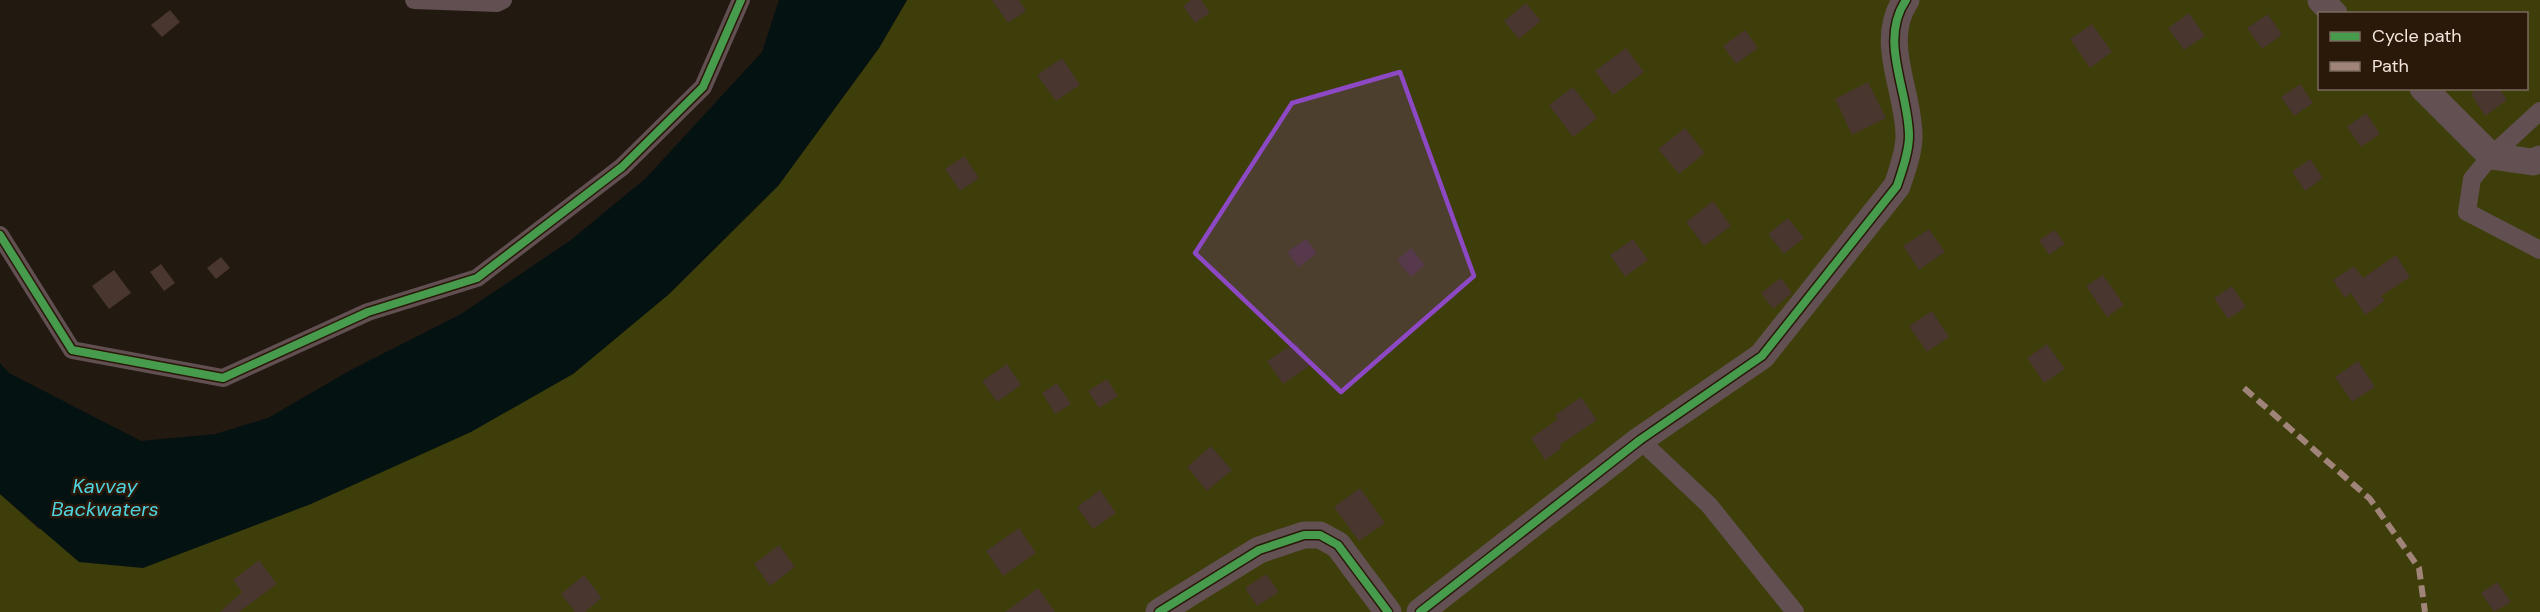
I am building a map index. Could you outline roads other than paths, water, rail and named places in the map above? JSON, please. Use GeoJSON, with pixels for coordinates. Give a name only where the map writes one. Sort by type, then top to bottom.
{"type":"FeatureCollection","features":[{"type":"Feature","properties":{"kind":"street"},"geometry":{"type":"LineString","coordinates":[[414,0],[497,3],[503,0]]}},
{"type":"Feature","properties":{"kind":"street"},"geometry":{"type":"LineString","coordinates":[[0,235],[72,350],[223,378],[368,312],[477,278],[622,167],[704,87],[741,0]]}},
{"type":"Feature","properties":{"kind":"street"},"geometry":{"type":"LineString","coordinates":[[1420,612],[1441,598],[1640,440],[1762,356],[1897,186],[1903,170],[1909,136],[1893,32],[1900,9],[1906,0]]}},
{"type":"Feature","properties":{"kind":"street"},"geometry":{"type":"LineString","coordinates":[[2321,0],[2332,12]]}},
{"type":"Feature","properties":{"kind":"street"},"geometry":{"type":"LineString","coordinates":[[2425,90],[2491,156],[2533,162],[2540,159]]}},
{"type":"Feature","properties":{"kind":"street"},"geometry":{"type":"LineString","coordinates":[[2540,111],[2491,156],[2472,180],[2467,212],[2540,250]]}},
{"type":"Feature","properties":{"kind":"street"},"geometry":{"type":"LineString","coordinates":[[1640,440],[1709,506],[1795,612]]}},
{"type":"Feature","properties":{"kind":"street"},"geometry":{"type":"LineString","coordinates":[[1160,612],[1259,550],[1304,535],[1320,535],[1338,545],[1388,612]]}},
{"type":"Feature","properties":{"kind":"water","name":"Kavvay Backwaters"},"geometry":{"type":"Polygon","coordinates":[[[779,0],[907,0],[879,48],[778,186],[669,294],[573,374],[471,432],[311,504],[143,568],[79,562],[0,494],[0,363],[9,373],[141,441],[215,434],[268,418],[349,371],[461,314],[571,240],[646,178],[762,52],[779,0]]]}}]}
